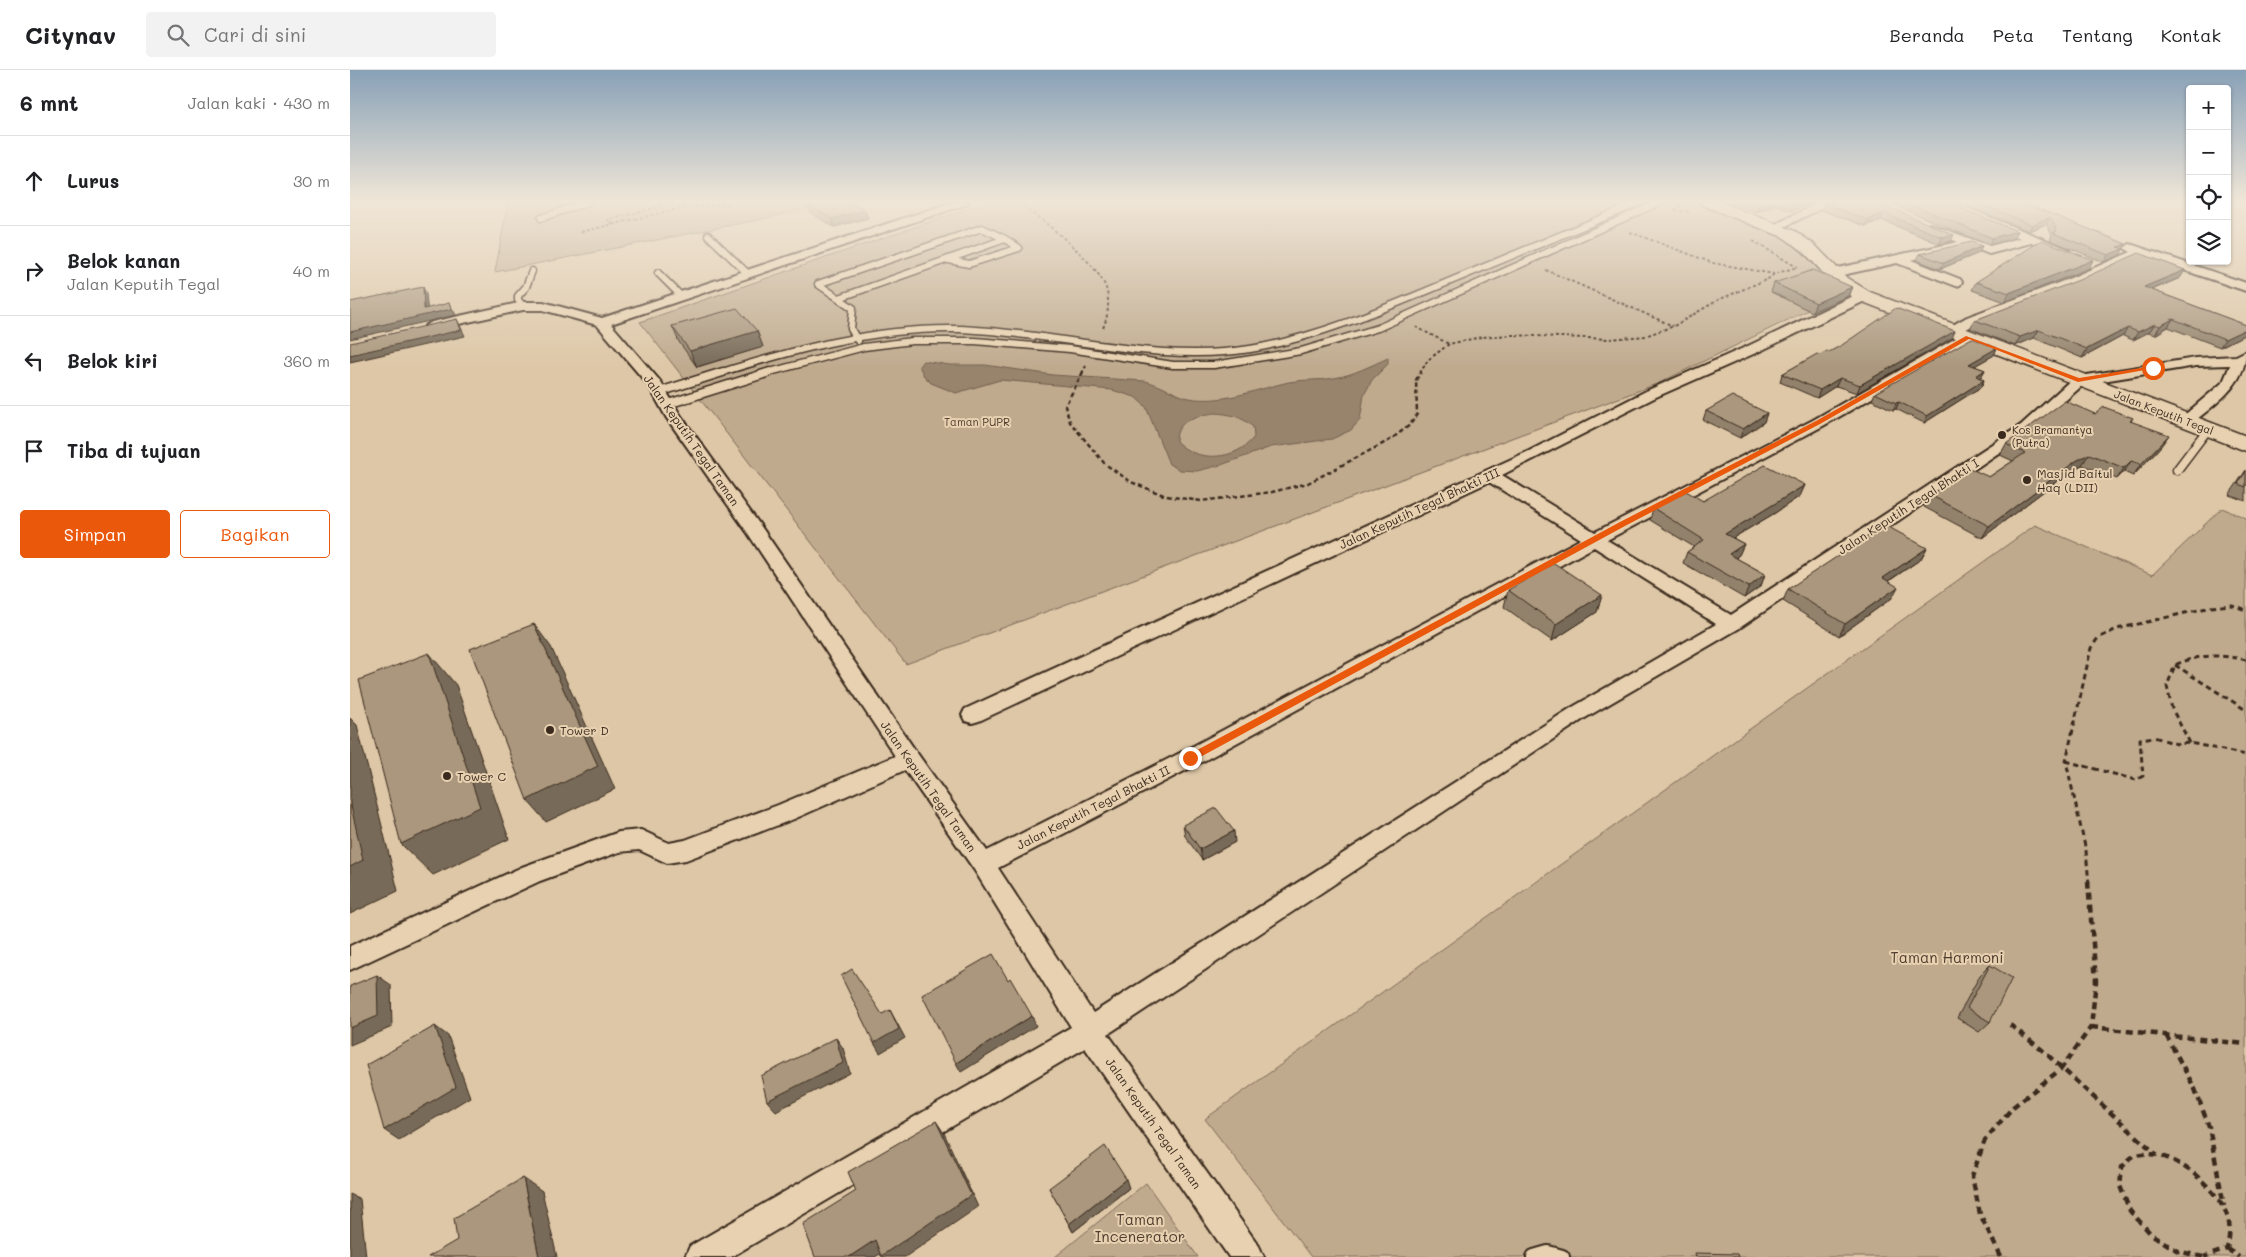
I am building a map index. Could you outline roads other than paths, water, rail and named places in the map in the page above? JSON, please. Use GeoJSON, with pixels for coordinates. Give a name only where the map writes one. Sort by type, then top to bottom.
{"type":"FeatureCollection","features":[{"type":"Feature","properties":{"kind":"main road","name":"Jalan Keputih Tegal"},"geometry":{"type":"LineString","coordinates":[[1818,257],[1841,282],[1864,296],[2246,444]]}},
{"type":"Feature","properties":{"kind":"street"},"geometry":{"type":"LineString","coordinates":[[423,328],[523,306],[543,306],[602,322],[795,257]]}},
{"type":"Feature","properties":{"kind":"street"},"geometry":{"type":"LineString","coordinates":[[1833,273],[1899,257]]}},
{"type":"Feature","properties":{"kind":"street"},"geometry":{"type":"LineString","coordinates":[[2077,257],[2104,268]]}},
{"type":"Feature","properties":{"kind":"street"},"geometry":{"type":"LineString","coordinates":[[1951,330],[1972,320],[2070,283],[2129,257]]}},
{"type":"Feature","properties":{"kind":"street"},"geometry":{"type":"LineString","coordinates":[[2157,257],[2246,287]]}},
{"type":"Feature","properties":{"kind":"street"},"geometry":{"type":"LineString","coordinates":[[1896,258],[1956,282]]}},
{"type":"Feature","properties":{"kind":"street","name":"Jalan Keputih Tegal Bhakti III"},"geometry":{"type":"LineString","coordinates":[[972,715],[1580,433],[1651,394],[1753,349],[1864,296]]}},
{"type":"Feature","properties":{"kind":"street","name":"Jalan Keputih Tegal Taman"},"geometry":{"type":"LineString","coordinates":[[602,322],[663,398],[754,529],[909,759],[983,864],[1089,1031],[1248,1257]]}},
{"type":"Feature","properties":{"kind":"street","name":"Jalan Keputih Tegal Bhakti II"},"geometry":{"type":"LineString","coordinates":[[983,864],[1190,758],[1596,539],[1818,423],[1968,337]]}},
{"type":"Feature","properties":{"kind":"street"},"geometry":{"type":"LineString","coordinates":[[2078,380],[2196,362],[2243,357]]}},
{"type":"Feature","properties":{"kind":"street"},"geometry":{"type":"LineString","coordinates":[[2186,421],[2228,384],[2243,357]]}},
{"type":"Feature","properties":{"kind":"street","name":"Jalan Keputih Tegal Bhakti I"},"geometry":{"type":"LineString","coordinates":[[701,1257],[1089,1031],[1578,713],[1732,624],[2026,428],[2078,380]]}},
{"type":"Feature","properties":{"kind":"street"},"geometry":{"type":"LineString","coordinates":[[1490,475],[1732,624]]}},
{"type":"Feature","properties":{"kind":"street"},"geometry":{"type":"LineString","coordinates":[[350,958],[531,874],[576,857],[619,842],[641,840],[667,853],[686,850],[786,812],[909,759]]}},
{"type":"Feature","properties":{"kind":"lane"},"geometry":{"type":"LineString","coordinates":[[731,257],[747,273]]}},
{"type":"Feature","properties":{"kind":"lane"},"geometry":{"type":"LineString","coordinates":[[864,347],[854,337],[851,329],[853,308],[818,284],[896,257]]}},
{"type":"Feature","properties":{"kind":"lane"},"geometry":{"type":"LineString","coordinates":[[839,298],[955,257]]}},
{"type":"Feature","properties":{"kind":"lane"},"geometry":{"type":"LineString","coordinates":[[948,260],[969,264],[991,257]]}},
{"type":"Feature","properties":{"kind":"lane"},"geometry":{"type":"LineString","coordinates":[[663,398],[743,366],[854,337],[916,330],[961,329],[1078,340],[1159,351],[1204,352],[1250,349],[1297,338],[1390,306],[1508,257]]}},
{"type":"Feature","properties":{"kind":"lane"},"geometry":{"type":"LineString","coordinates":[[663,398],[768,373],[864,347],[912,341],[975,341],[1070,349],[1150,363],[1214,365],[1302,351],[1378,328],[1533,257]]}},
{"type":"Feature","properties":{"kind":"lane"},"geometry":{"type":"LineString","coordinates":[[523,306],[518,300],[518,296],[526,287],[532,271]]}},
{"type":"Feature","properties":{"kind":"lane"},"geometry":{"type":"LineString","coordinates":[[658,273],[680,295]]}},
{"type":"Feature","properties":{"kind":"lane"},"geometry":{"type":"LineString","coordinates":[[1390,306],[1407,314]]}},
{"type":"Feature","properties":{"kind":"lane"},"geometry":{"type":"LineString","coordinates":[[1070,349],[1078,340]]}},
{"type":"Feature","properties":{"kind":"lane"},"geometry":{"type":"LineString","coordinates":[[2177,470],[2208,429]]}},
{"type":"Feature","properties":{"kind":"lane"},"geometry":{"type":"LineString","coordinates":[[1534,1257],[1554,1252],[1562,1257]]}},
{"type":"Feature","properties":{"kind":"place","name":"Kos Bramantya (Putra)"},"geometry":{"type":"Point","coordinates":[2002,435]}},
{"type":"Feature","properties":{"kind":"place","name":"Masjid Baitul Haq (LDII)"},"geometry":{"type":"Point","coordinates":[2027,480]}},
{"type":"Feature","properties":{"kind":"place","name":"Tower D"},"geometry":{"type":"Point","coordinates":[550,730]}},
{"type":"Feature","properties":{"kind":"place","name":"Tower C"},"geometry":{"type":"Point","coordinates":[447,776]}},
{"type":"Feature","properties":{"kind":"park label","name":"Taman PUPR"},"geometry":{"type":"Point","coordinates":[977,421]}},
{"type":"Feature","properties":{"kind":"park label","name":"Taman Harmoni"},"geometry":{"type":"Point","coordinates":[1947,957]}},
{"type":"Feature","properties":{"kind":"park label","name":"Taman Incenerator"},"geometry":{"type":"Point","coordinates":[1140,1228]}}]}
